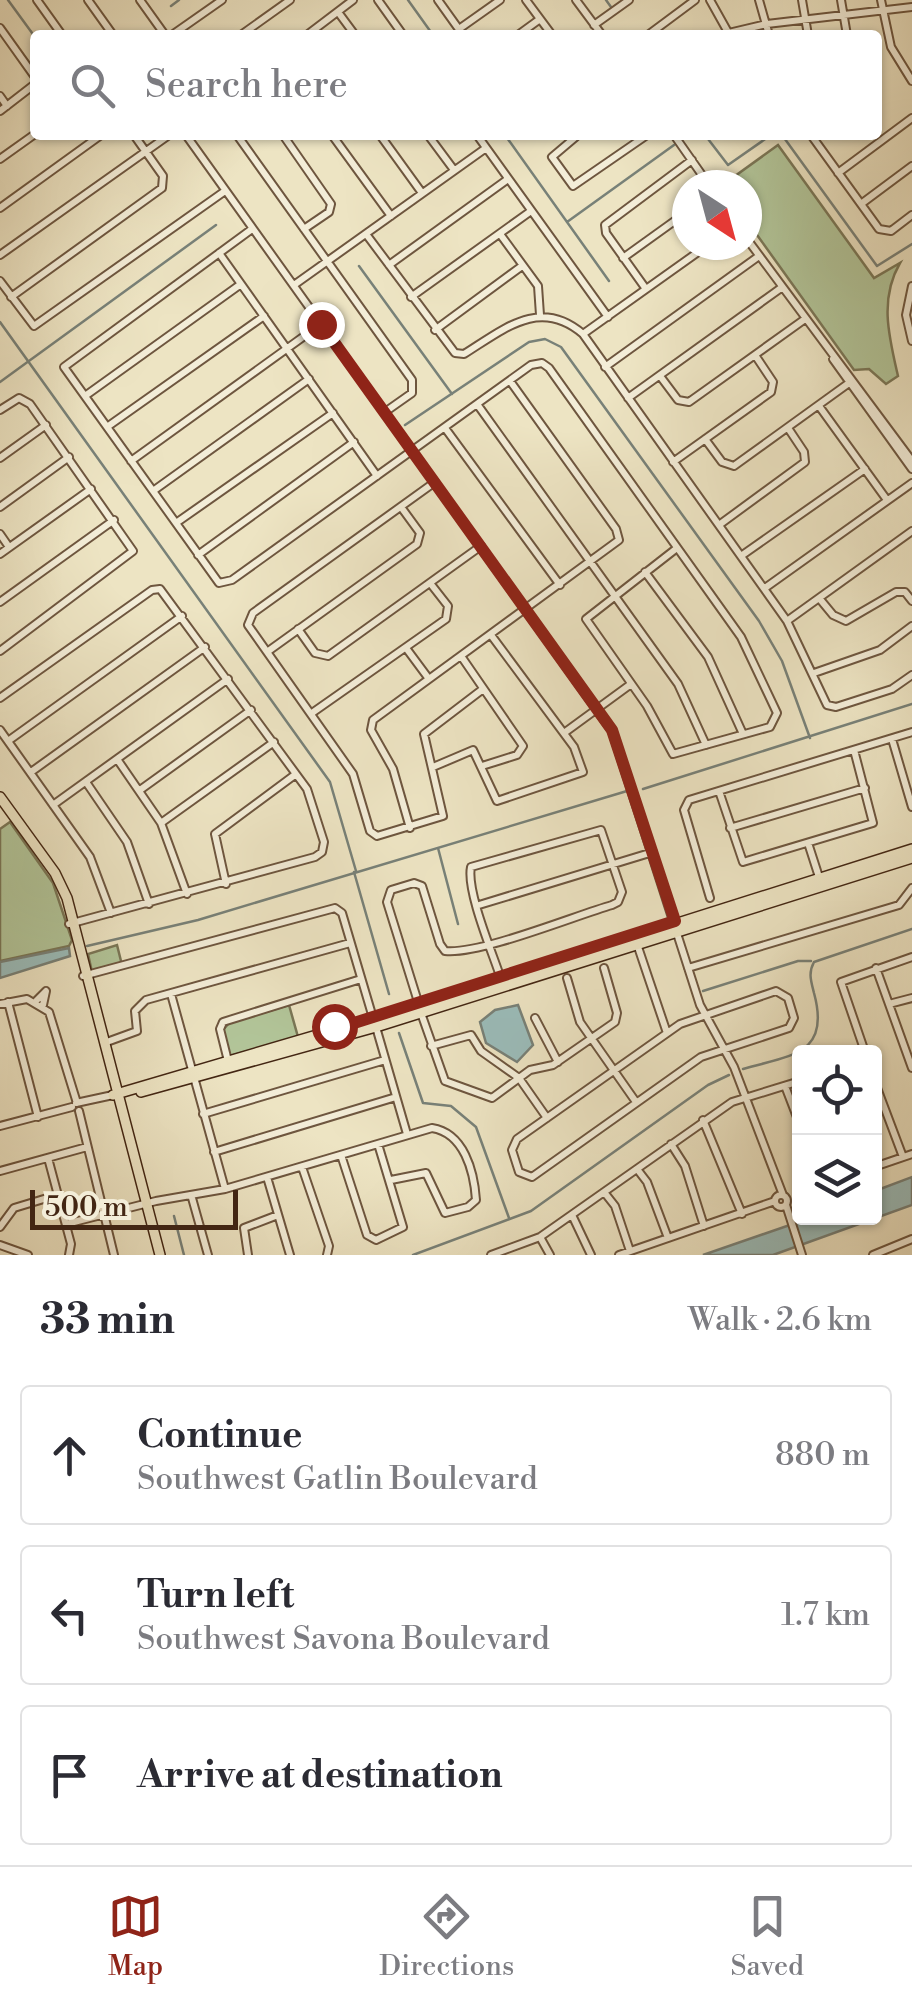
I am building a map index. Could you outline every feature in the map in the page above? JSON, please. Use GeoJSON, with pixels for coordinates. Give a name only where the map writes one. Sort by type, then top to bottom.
{"type":"FeatureCollection","features":[{"type":"Feature","properties":{"kind":"main road"},"geometry":{"type":"LineString","coordinates":[[0,797],[55,883],[71,923],[157,1255]]}},
{"type":"Feature","properties":{"kind":"main road"},"geometry":{"type":"LineString","coordinates":[[116,1097],[346,1036],[371,1022],[637,942],[819,877],[911,858]]}},
{"type":"Feature","properties":{"kind":"main road"},"geometry":{"type":"LineString","coordinates":[[192,1074],[332,1030],[334,1019],[338,1027],[379,1020],[407,1008],[420,1009],[501,979],[911,858]]}},
{"type":"Feature","properties":{"kind":"main road"},"geometry":{"type":"LineString","coordinates":[[84,976],[116,1097]]}},
{"type":"Feature","properties":{"kind":"street"},"geometry":{"type":"LineString","coordinates":[[37,0],[58,30]]}},
{"type":"Feature","properties":{"kind":"street"},"geometry":{"type":"LineString","coordinates":[[88,0],[107,30]]}},
{"type":"Feature","properties":{"kind":"street"},"geometry":{"type":"LineString","coordinates":[[140,0],[161,30]]}},
{"type":"Feature","properties":{"kind":"street"},"geometry":{"type":"LineString","coordinates":[[179,30],[222,0]]}},
{"type":"Feature","properties":{"kind":"street"},"geometry":{"type":"LineString","coordinates":[[248,30],[290,0]]}},
{"type":"Feature","properties":{"kind":"street"},"geometry":{"type":"LineString","coordinates":[[315,30],[353,0]]}},
{"type":"Feature","properties":{"kind":"street"},"geometry":{"type":"LineString","coordinates":[[378,0],[399,30]]}},
{"type":"Feature","properties":{"kind":"street"},"geometry":{"type":"LineString","coordinates":[[438,0],[460,30]]}},
{"type":"Feature","properties":{"kind":"street"},"geometry":{"type":"LineString","coordinates":[[463,30],[488,3],[500,0]]}},
{"type":"Feature","properties":{"kind":"street"},"geometry":{"type":"LineString","coordinates":[[526,0],[548,30]]}},
{"type":"Feature","properties":{"kind":"street"},"geometry":{"type":"LineString","coordinates":[[576,0],[598,30]]}},
{"type":"Feature","properties":{"kind":"street"},"geometry":{"type":"LineString","coordinates":[[594,25],[629,0]]}},
{"type":"Feature","properties":{"kind":"street"},"geometry":{"type":"LineString","coordinates":[[655,30],[696,0]]}},
{"type":"Feature","properties":{"kind":"street"},"geometry":{"type":"LineString","coordinates":[[710,0],[724,30]]}},
{"type":"Feature","properties":{"kind":"street"},"geometry":{"type":"LineString","coordinates":[[759,0],[768,30]]}},
{"type":"Feature","properties":{"kind":"street"},"geometry":{"type":"LineString","coordinates":[[802,0],[807,30]]}},
{"type":"Feature","properties":{"kind":"street"},"geometry":{"type":"LineString","coordinates":[[841,0],[846,30]]}},
{"type":"Feature","properties":{"kind":"street"},"geometry":{"type":"LineString","coordinates":[[881,0],[891,47],[912,81]]}},
{"type":"Feature","properties":{"kind":"street"},"geometry":{"type":"LineString","coordinates":[[742,30],[912,7]]}},
{"type":"Feature","properties":{"kind":"street"},"geometry":{"type":"LineString","coordinates":[[338,12],[351,30]]}},
{"type":"Feature","properties":{"kind":"street"},"geometry":{"type":"LineString","coordinates":[[525,30],[540,19]]}},
{"type":"Feature","properties":{"kind":"street"},"geometry":{"type":"LineString","coordinates":[[0,28],[30,70]]}},
{"type":"Feature","properties":{"kind":"street"},"geometry":{"type":"LineString","coordinates":[[0,96],[3,108],[30,88]]}},
{"type":"Feature","properties":{"kind":"street"},"geometry":{"type":"LineString","coordinates":[[838,173],[912,118]]}},
{"type":"Feature","properties":{"kind":"street"},"geometry":{"type":"LineString","coordinates":[[0,159],[30,138]]}},
{"type":"Feature","properties":{"kind":"street"},"geometry":{"type":"LineString","coordinates":[[0,208],[95,140]]}},
{"type":"Feature","properties":{"kind":"street"},"geometry":{"type":"LineString","coordinates":[[11,297],[160,190],[164,181],[138,140]]}},
{"type":"Feature","properties":{"kind":"street"},"geometry":{"type":"LineString","coordinates":[[0,256],[163,140]]}},
{"type":"Feature","properties":{"kind":"street"},"geometry":{"type":"LineString","coordinates":[[190,140],[598,708],[621,746],[703,1014],[725,1048],[801,1251]]}},
{"type":"Feature","properties":{"kind":"street"},"geometry":{"type":"LineString","coordinates":[[241,140],[414,382],[410,394],[385,412]]}},
{"type":"Feature","properties":{"kind":"street"},"geometry":{"type":"LineString","coordinates":[[286,140],[331,204],[329,212],[304,229]]}},
{"type":"Feature","properties":{"kind":"street"},"geometry":{"type":"LineString","coordinates":[[336,140],[391,216]]}},
{"type":"Feature","properties":{"kind":"street"},"geometry":{"type":"LineString","coordinates":[[384,140],[422,193]]}},
{"type":"Feature","properties":{"kind":"street"},"geometry":{"type":"LineString","coordinates":[[432,140],[454,170]]}},
{"type":"Feature","properties":{"kind":"street"},"geometry":{"type":"LineString","coordinates":[[480,140],[608,317]]}},
{"type":"Feature","properties":{"kind":"street"},"geometry":{"type":"LineString","coordinates":[[572,140],[552,157],[574,186],[639,140]]}},
{"type":"Feature","properties":{"kind":"street"},"geometry":{"type":"LineString","coordinates":[[628,140],[632,145]]}},
{"type":"Feature","properties":{"kind":"street"},"geometry":{"type":"LineString","coordinates":[[678,140],[699,170]]}},
{"type":"Feature","properties":{"kind":"street"},"geometry":{"type":"LineString","coordinates":[[814,140],[860,204],[886,232],[912,215]]}},
{"type":"Feature","properties":{"kind":"street"},"geometry":{"type":"LineString","coordinates":[[294,285],[486,148]]}},
{"type":"Feature","properties":{"kind":"street"},"geometry":{"type":"LineString","coordinates":[[646,289],[606,233],[609,219],[692,160]]}},
{"type":"Feature","properties":{"kind":"street"},"geometry":{"type":"LineString","coordinates":[[860,204],[912,166]]}},
{"type":"Feature","properties":{"kind":"street"},"geometry":{"type":"LineString","coordinates":[[388,265],[508,179]]}},
{"type":"Feature","properties":{"kind":"street"},"geometry":{"type":"LineString","coordinates":[[0,281],[34,326],[225,190]]}},
{"type":"Feature","properties":{"kind":"street"},"geometry":{"type":"LineString","coordinates":[[412,297],[531,211]]}},
{"type":"Feature","properties":{"kind":"street"},"geometry":{"type":"LineString","coordinates":[[624,258],[672,223]]}},
{"type":"Feature","properties":{"kind":"street"},"geometry":{"type":"LineString","coordinates":[[252,229],[64,367],[219,584],[232,580],[536,363],[548,368],[677,548],[750,651],[777,712],[775,724],[673,754],[631,684],[588,625],[591,610],[677,548]]}},
{"type":"Feature","properties":{"kind":"street"},"geometry":{"type":"LineString","coordinates":[[366,234],[449,349],[464,354],[521,318],[540,315],[560,319],[583,334],[787,620],[826,704],[836,706],[892,689],[912,675]]}},
{"type":"Feature","properties":{"kind":"street"},"geometry":{"type":"LineString","coordinates":[[500,234],[539,289],[540,315]]}},
{"type":"Feature","properties":{"kind":"street"},"geometry":{"type":"LineString","coordinates":[[219,253],[378,476]]}},
{"type":"Feature","properties":{"kind":"street"},"geometry":{"type":"LineString","coordinates":[[583,334],[687,260]]}},
{"type":"Feature","properties":{"kind":"street"},"geometry":{"type":"LineString","coordinates":[[605,366],[753,260]]}},
{"type":"Feature","properties":{"kind":"street"},"geometry":{"type":"LineString","coordinates":[[762,260],[912,461]]}},
{"type":"Feature","properties":{"kind":"street"},"geometry":{"type":"LineString","coordinates":[[435,330],[522,266]]}},
{"type":"Feature","properties":{"kind":"street"},"geometry":{"type":"LineString","coordinates":[[85,396],[241,284]]}},
{"type":"Feature","properties":{"kind":"street"},"geometry":{"type":"LineString","coordinates":[[628,398],[782,288]]}},
{"type":"Feature","properties":{"kind":"street"},"geometry":{"type":"LineString","coordinates":[[911,290],[906,315],[912,341]]}},
{"type":"Feature","properties":{"kind":"street"},"geometry":{"type":"LineString","coordinates":[[107,427],[264,316]]}},
{"type":"Feature","properties":{"kind":"street"},"geometry":{"type":"LineString","coordinates":[[660,376],[676,399],[687,403],[805,319]]}},
{"type":"Feature","properties":{"kind":"street"},"geometry":{"type":"LineString","coordinates":[[131,461],[321,324]]}},
{"type":"Feature","properties":{"kind":"street"},"geometry":{"type":"LineString","coordinates":[[816,333],[912,469]]}},
{"type":"Feature","properties":{"kind":"street"},"geometry":{"type":"LineString","coordinates":[[673,462],[772,390],[771,378],[755,356]]}},
{"type":"Feature","properties":{"kind":"street"},"geometry":{"type":"LineString","coordinates":[[153,491],[309,379]]}},
{"type":"Feature","properties":{"kind":"street"},"geometry":{"type":"LineString","coordinates":[[410,828],[392,769],[371,724],[616,546],[620,536],[510,381]]}},
{"type":"Feature","properties":{"kind":"street"},"geometry":{"type":"LineString","coordinates":[[706,439],[722,462],[731,466],[850,383]]}},
{"type":"Feature","properties":{"kind":"street"},"geometry":{"type":"LineString","coordinates":[[0,410],[22,398],[46,425],[133,551],[0,650]]}},
{"type":"Feature","properties":{"kind":"street"},"geometry":{"type":"LineString","coordinates":[[477,404],[678,684],[706,746]]}},
{"type":"Feature","properties":{"kind":"street"},"geometry":{"type":"LineString","coordinates":[[818,406],[888,500]]}},
{"type":"Feature","properties":{"kind":"street"},"geometry":{"type":"LineString","coordinates":[[176,523],[333,413]]}},
{"type":"Feature","properties":{"kind":"street"},"geometry":{"type":"LineString","coordinates":[[0,458],[46,425]]}},
{"type":"Feature","properties":{"kind":"street"},"geometry":{"type":"LineString","coordinates":[[445,428],[560,585]]}},
{"type":"Feature","properties":{"kind":"street"},"geometry":{"type":"LineString","coordinates":[[719,525],[804,464],[804,452],[788,428]]}},
{"type":"Feature","properties":{"kind":"street"},"geometry":{"type":"LineString","coordinates":[[198,554],[354,442]]}},
{"type":"Feature","properties":{"kind":"street"},"geometry":{"type":"LineString","coordinates":[[0,506],[69,457]]}},
{"type":"Feature","properties":{"kind":"street"},"geometry":{"type":"LineString","coordinates":[[741,556],[865,468]]}},
{"type":"Feature","properties":{"kind":"street"},"geometry":{"type":"LineString","coordinates":[[435,482],[248,620],[354,774],[372,833],[382,836],[440,818],[445,809],[424,737],[429,728],[483,689]]}},
{"type":"Feature","properties":{"kind":"street"},"geometry":{"type":"LineString","coordinates":[[765,588],[912,483]]}},
{"type":"Feature","properties":{"kind":"street"},"geometry":{"type":"LineString","coordinates":[[0,554],[91,489]]}},
{"type":"Feature","properties":{"kind":"street"},"geometry":{"type":"LineString","coordinates":[[267,652],[418,542],[420,533],[401,507]]}},
{"type":"Feature","properties":{"kind":"street"},"geometry":{"type":"LineString","coordinates":[[0,602],[114,520]]}},
{"type":"Feature","properties":{"kind":"street"},"geometry":{"type":"LineString","coordinates":[[0,534],[9,547]]}},
{"type":"Feature","properties":{"kind":"street"},"geometry":{"type":"LineString","coordinates":[[787,620],[911,534]]}},
{"type":"Feature","properties":{"kind":"street"},"geometry":{"type":"LineString","coordinates":[[298,629],[315,653],[328,656],[481,546]]}},
{"type":"Feature","properties":{"kind":"street"},"geometry":{"type":"LineString","coordinates":[[645,572],[708,657],[743,734]]}},
{"type":"Feature","properties":{"kind":"street"},"geometry":{"type":"LineString","coordinates":[[312,713],[449,614],[448,606],[430,582]]}},
{"type":"Feature","properties":{"kind":"street"},"geometry":{"type":"LineString","coordinates":[[0,698],[152,590],[160,589],[310,795],[324,842],[322,852],[226,884],[71,923]]}},
{"type":"Feature","properties":{"kind":"street"},"geometry":{"type":"LineString","coordinates":[[819,598],[833,616],[846,621],[896,592],[905,592],[912,601]]}},
{"type":"Feature","properties":{"kind":"street"},"geometry":{"type":"LineString","coordinates":[[8,741],[182,616]]}},
{"type":"Feature","properties":{"kind":"street"},"geometry":{"type":"LineString","coordinates":[[814,673],[868,656],[912,626]]}},
{"type":"Feature","properties":{"kind":"street"},"geometry":{"type":"LineString","coordinates":[[433,767],[470,749],[482,766],[491,795],[501,801],[578,777],[584,765],[491,635]]}},
{"type":"Feature","properties":{"kind":"street"},"geometry":{"type":"LineString","coordinates":[[31,772],[205,647]]}},
{"type":"Feature","properties":{"kind":"street"},"geometry":{"type":"LineString","coordinates":[[406,648],[429,679]]}},
{"type":"Feature","properties":{"kind":"street"},"geometry":{"type":"LineString","coordinates":[[461,656],[524,748],[518,755],[482,766]]}},
{"type":"Feature","properties":{"kind":"street"},"geometry":{"type":"LineString","coordinates":[[54,804],[228,679]]}},
{"type":"Feature","properties":{"kind":"street"},"geometry":{"type":"LineString","coordinates":[[564,732],[631,684]]}},
{"type":"Feature","properties":{"kind":"street"},"geometry":{"type":"LineString","coordinates":[[140,790],[251,710]]}},
{"type":"Feature","properties":{"kind":"street"},"geometry":{"type":"LineString","coordinates":[[0,730],[96,867],[112,914]]}},
{"type":"Feature","properties":{"kind":"street"},"geometry":{"type":"LineString","coordinates":[[710,898],[684,810],[689,800],[912,732]]}},
{"type":"Feature","properties":{"kind":"street"},"geometry":{"type":"LineString","coordinates":[[892,739],[912,808]]}},
{"type":"Feature","properties":{"kind":"street"},"geometry":{"type":"LineString","coordinates":[[161,823],[274,742]]}},
{"type":"Feature","properties":{"kind":"street"},"geometry":{"type":"LineString","coordinates":[[719,791],[743,862],[809,846],[870,827],[874,817],[854,750]]}},
{"type":"Feature","properties":{"kind":"street"},"geometry":{"type":"LineString","coordinates":[[117,759],[161,823],[188,894]]}},
{"type":"Feature","properties":{"kind":"street"},"geometry":{"type":"LineString","coordinates":[[226,884],[214,834],[296,774]]}},
{"type":"Feature","properties":{"kind":"street"},"geometry":{"type":"LineString","coordinates":[[903,777],[912,774]]}},
{"type":"Feature","properties":{"kind":"street"},"geometry":{"type":"LineString","coordinates":[[86,782],[127,842],[149,904]]}},
{"type":"Feature","properties":{"kind":"street"},"geometry":{"type":"LineString","coordinates":[[730,828],[865,788]]}},
{"type":"Feature","properties":{"kind":"street"},"geometry":{"type":"LineString","coordinates":[[501,979],[489,942],[478,905],[470,869],[597,828],[605,835],[621,898],[489,942],[445,951],[422,886],[405,885],[391,890],[387,902],[445,1081],[492,1098],[519,1078],[558,1062],[592,1038],[618,1017],[604,968]]}},
{"type":"Feature","properties":{"kind":"street"},"geometry":{"type":"LineString","coordinates":[[809,846],[819,877]]}},
{"type":"Feature","properties":{"kind":"street"},"geometry":{"type":"LineString","coordinates":[[478,905],[652,852]]}},
{"type":"Feature","properties":{"kind":"street"},"geometry":{"type":"LineString","coordinates":[[688,968],[899,905],[912,888]]}},
{"type":"Feature","properties":{"kind":"street"},"geometry":{"type":"LineString","coordinates":[[84,976],[335,908],[342,913],[407,1134]]}},
{"type":"Feature","properties":{"kind":"street"},"geometry":{"type":"LineString","coordinates":[[637,942],[667,1033]]}},
{"type":"Feature","properties":{"kind":"street"},"geometry":{"type":"LineString","coordinates":[[104,1043],[137,1031],[138,1004],[350,943]]}},
{"type":"Feature","properties":{"kind":"street"},"geometry":{"type":"LineString","coordinates":[[862,1045],[840,986],[845,977],[912,957]]}},
{"type":"Feature","properties":{"kind":"street"},"geometry":{"type":"LineString","coordinates":[[876,968],[912,1068]]}},
{"type":"Feature","properties":{"kind":"street"},"geometry":{"type":"LineString","coordinates":[[567,978],[576,1015],[636,1102]]}},
{"type":"Feature","properties":{"kind":"street"},"geometry":{"type":"LineString","coordinates":[[228,1060],[220,1029],[228,1020],[361,979]]}},
{"type":"Feature","properties":{"kind":"street"},"geometry":{"type":"LineString","coordinates":[[776,991],[788,998],[794,1024],[701,1057],[532,1177],[519,1172],[514,1144],[667,1033],[703,1014],[776,991]]}},
{"type":"Feature","properties":{"kind":"street"},"geometry":{"type":"LineString","coordinates":[[171,994],[225,1189]]}},
{"type":"Feature","properties":{"kind":"street"},"geometry":{"type":"LineString","coordinates":[[889,1004],[912,998]]}},
{"type":"Feature","properties":{"kind":"street"},"geometry":{"type":"LineString","coordinates":[[38,1117],[4,1003],[39,1003],[55,1025],[114,1255]]}},
{"type":"Feature","properties":{"kind":"street"},"geometry":{"type":"LineString","coordinates":[[535,1018],[558,1062]]}},
{"type":"Feature","properties":{"kind":"street"},"geometry":{"type":"LineString","coordinates":[[431,1046],[472,1035],[478,1049],[519,1078],[547,1118]]}},
{"type":"Feature","properties":{"kind":"street"},"geometry":{"type":"LineString","coordinates":[[203,1114],[385,1060]]}},
{"type":"Feature","properties":{"kind":"street"},"geometry":{"type":"LineString","coordinates":[[491,1255],[540,1237],[704,1120],[745,1098],[792,1084]]}},
{"type":"Feature","properties":{"kind":"street"},"geometry":{"type":"LineString","coordinates":[[785,1086],[792,1104]]}},
{"type":"Feature","properties":{"kind":"street"},"geometry":{"type":"LineString","coordinates":[[0,1126],[116,1097]]}},
{"type":"Feature","properties":{"kind":"street"},"geometry":{"type":"LineString","coordinates":[[214,1152],[396,1097]]}},
{"type":"Feature","properties":{"kind":"street"},"geometry":{"type":"LineString","coordinates":[[882,1102],[902,1158]]}},
{"type":"Feature","properties":{"kind":"street"},"geometry":{"type":"LineString","coordinates":[[704,1120],[742,1214]]}},
{"type":"Feature","properties":{"kind":"street"},"geometry":{"type":"LineString","coordinates":[[66,1224],[144,1204],[192,1198],[432,1128],[454,1137],[469,1169],[475,1202],[447,1213],[440,1208],[426,1173],[391,1180]]}},
{"type":"Feature","properties":{"kind":"street"},"geometry":{"type":"LineString","coordinates":[[341,1155],[371,1240],[403,1227],[378,1144]]}},
{"type":"Feature","properties":{"kind":"street"},"geometry":{"type":"LineString","coordinates":[[671,1144],[684,1166],[704,1226]]}},
{"type":"Feature","properties":{"kind":"street"},"geometry":{"type":"LineString","coordinates":[[0,1171],[86,1147]]}},
{"type":"Feature","properties":{"kind":"street"},"geometry":{"type":"LineString","coordinates":[[882,1165],[912,1154]]}},
{"type":"Feature","properties":{"kind":"street"},"geometry":{"type":"LineString","coordinates":[[48,1158],[66,1224],[68,1255]]}},
{"type":"Feature","properties":{"kind":"street"},"geometry":{"type":"LineString","coordinates":[[302,1167],[328,1246],[327,1255]]}},
{"type":"Feature","properties":{"kind":"street"},"geometry":{"type":"LineString","coordinates":[[637,1168],[647,1182],[668,1238]]}},
{"type":"Feature","properties":{"kind":"street"},"geometry":{"type":"LineString","coordinates":[[267,1177],[290,1255]]}},
{"type":"Feature","properties":{"kind":"street"},"geometry":{"type":"LineString","coordinates":[[604,1192],[614,1206],[630,1251]]}},
{"type":"Feature","properties":{"kind":"street"},"geometry":{"type":"LineString","coordinates":[[0,1228],[14,1208],[58,1195]]}},
{"type":"Feature","properties":{"kind":"street"},"geometry":{"type":"LineString","coordinates":[[192,1198],[208,1255]]}},
{"type":"Feature","properties":{"kind":"street"},"geometry":{"type":"LineString","coordinates":[[619,1255],[784,1199]]}},
{"type":"Feature","properties":{"kind":"street"},"geometry":{"type":"LineString","coordinates":[[248,1255],[244,1228],[278,1215]]}},
{"type":"Feature","properties":{"kind":"street"},"geometry":{"type":"LineString","coordinates":[[572,1216],[592,1255]]}},
{"type":"Feature","properties":{"kind":"street"},"geometry":{"type":"LineString","coordinates":[[540,1237],[550,1255]]}},
{"type":"Feature","properties":{"kind":"street"},"geometry":{"type":"LineString","coordinates":[[874,1255],[890,1252],[912,1239]]}},
{"type":"Feature","properties":{"kind":"street"},"geometry":{"type":"LineString","coordinates":[[0,1245],[28,1255]]}},
{"type":"Feature","properties":{"kind":"green space"},"geometry":{"type":"Polygon","coordinates":[[[778,145],[874,278],[900,263],[888,304],[898,376],[886,384],[869,369],[854,370],[762,242],[762,170],[743,170],[778,145]]]}},
{"type":"Feature","properties":{"kind":"green space"},"geometry":{"type":"Polygon","coordinates":[[[10,822],[53,883],[72,940],[69,946],[0,961],[0,829],[10,822]]]}},
{"type":"Feature","properties":{"kind":"green space"},"geometry":{"type":"Polygon","coordinates":[[[117,945],[122,965],[92,972],[88,954],[117,945]]]}},
{"type":"Feature","properties":{"kind":"green space"},"geometry":{"type":"Polygon","coordinates":[[[289,1005],[298,1037],[230,1056],[223,1030],[229,1023],[289,1005]]]}},
{"type":"Feature","properties":{"kind":"water"},"geometry":{"type":"Polygon","coordinates":[[[69,948],[70,956],[0,978],[0,962],[69,948]]]}},
{"type":"Feature","properties":{"kind":"water"},"geometry":{"type":"Polygon","coordinates":[[[518,1005],[533,1045],[517,1062],[486,1043],[480,1022],[495,1010],[518,1005]]]}},
{"type":"Feature","properties":{"kind":"water"},"geometry":{"type":"Polygon","coordinates":[[[912,1177],[912,1205],[882,1216],[882,1188],[912,1177]]]}},
{"type":"Feature","properties":{"kind":"water"},"geometry":{"type":"Polygon","coordinates":[[[792,1224],[856,1225],[773,1255],[703,1255],[792,1224]]]}},
{"type":"Feature","properties":{"kind":"waterway"},"geometry":{"type":"LineString","coordinates":[[8,0],[30,30]]}},
{"type":"Feature","properties":{"kind":"waterway"},"geometry":{"type":"LineString","coordinates":[[171,6],[179,0]]}},
{"type":"Feature","properties":{"kind":"waterway"},"geometry":{"type":"LineString","coordinates":[[408,0],[429,30]]}},
{"type":"Feature","properties":{"kind":"waterway"},"geometry":{"type":"LineString","coordinates":[[606,0],[611,7]]}},
{"type":"Feature","properties":{"kind":"waterway"},"geometry":{"type":"LineString","coordinates":[[509,140],[609,281]]}},
{"type":"Feature","properties":{"kind":"waterway"},"geometry":{"type":"LineString","coordinates":[[709,140],[728,165],[764,140]]}},
{"type":"Feature","properties":{"kind":"waterway"},"geometry":{"type":"LineString","coordinates":[[786,140],[877,266],[912,244]]}},
{"type":"Feature","properties":{"kind":"waterway"},"geometry":{"type":"LineString","coordinates":[[567,222],[674,145]]}},
{"type":"Feature","properties":{"kind":"waterway"},"geometry":{"type":"LineString","coordinates":[[0,382],[216,225]]}},
{"type":"Feature","properties":{"kind":"waterway"},"geometry":{"type":"LineString","coordinates":[[359,266],[452,394]]}},
{"type":"Feature","properties":{"kind":"waterway"},"geometry":{"type":"LineString","coordinates":[[0,322],[330,782],[356,871]]}},
{"type":"Feature","properties":{"kind":"waterway"},"geometry":{"type":"LineString","coordinates":[[405,425],[529,342],[545,339],[561,347],[759,621],[782,661],[810,738]]}},
{"type":"Feature","properties":{"kind":"waterway"},"geometry":{"type":"LineString","coordinates":[[643,789],[912,704]]}},
{"type":"Feature","properties":{"kind":"waterway"},"geometry":{"type":"LineString","coordinates":[[87,946],[198,920],[627,791]]}},
{"type":"Feature","properties":{"kind":"waterway"},"geometry":{"type":"LineString","coordinates":[[438,848],[458,924]]}},
{"type":"Feature","properties":{"kind":"waterway"},"geometry":{"type":"LineString","coordinates":[[354,872],[389,994]]}},
{"type":"Feature","properties":{"kind":"waterway"},"geometry":{"type":"LineString","coordinates":[[743,1069],[791,1055],[812,1041],[818,1013],[811,977],[814,962],[912,929]]}},
{"type":"Feature","properties":{"kind":"waterway"},"geometry":{"type":"LineString","coordinates":[[703,991],[798,961],[811,961]]}},
{"type":"Feature","properties":{"kind":"waterway"},"geometry":{"type":"LineString","coordinates":[[399,1033],[423,1103],[451,1106],[476,1127],[509,1218]]}},
{"type":"Feature","properties":{"kind":"waterway"},"geometry":{"type":"LineString","coordinates":[[413,1255],[531,1211],[708,1085],[729,1075]]}},
{"type":"Feature","properties":{"kind":"waterway"},"geometry":{"type":"LineString","coordinates":[[174,1216],[184,1255]]}},
{"type":"Feature","properties":{"kind":"route"},"geometry":{"type":"LineString","coordinates":[[321,324],[612,730],[621,746],[675,921],[418,1005],[332,1030],[334,1026]]}}]}
